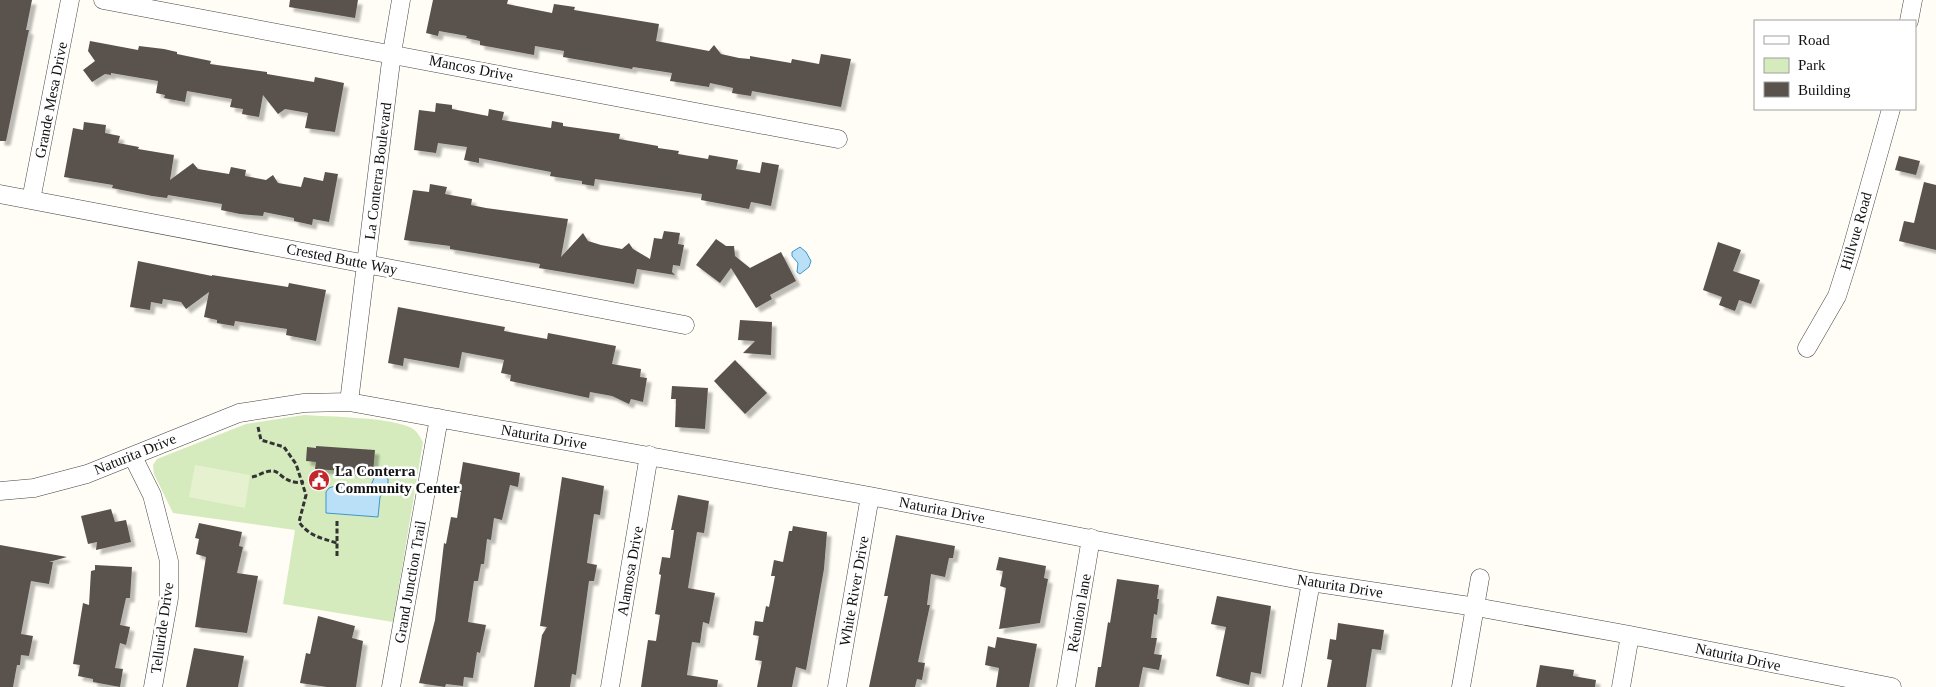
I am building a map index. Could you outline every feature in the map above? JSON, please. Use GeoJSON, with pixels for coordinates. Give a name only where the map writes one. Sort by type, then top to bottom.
{"type":"FeatureCollection","features":[{"type":"Feature","properties":{"kind":"street","name":"Grande Mesa Drive"},"geometry":{"type":"LineString","coordinates":[[31,200],[70,0]]}},
{"type":"Feature","properties":{"kind":"street","name":"Mancos Drive"},"geometry":{"type":"LineString","coordinates":[[103,0],[392,53],[838,139]]}},
{"type":"Feature","properties":{"kind":"street","name":"La Conterra Boulevard"},"geometry":{"type":"LineString","coordinates":[[349,402],[392,53],[401,0]]}},
{"type":"Feature","properties":{"kind":"street"},"geometry":{"type":"LineString","coordinates":[[1909,20],[1913,0]]}},
{"type":"Feature","properties":{"kind":"street","name":"Hillvue Road"},"geometry":{"type":"LineString","coordinates":[[1807,348],[1837,296],[1891,110]]}},
{"type":"Feature","properties":{"kind":"street","name":"Crested Butte Way"},"geometry":{"type":"LineString","coordinates":[[0,194],[685,325]]}},
{"type":"Feature","properties":{"kind":"street","name":"Naturita Drive"},"geometry":{"type":"LineString","coordinates":[[0,491],[34,488],[88,474],[239,413],[304,403],[349,402],[870,496],[1311,582],[1630,635],[1833,682],[1892,687]]}},
{"type":"Feature","properties":{"kind":"street","name":"Grand Junction Trail"},"geometry":{"type":"LineString","coordinates":[[391,687],[438,418]]}},
{"type":"Feature","properties":{"kind":"street","name":"Alamosa Drive"},"geometry":{"type":"LineString","coordinates":[[610,687],[649,455]]}},
{"type":"Feature","properties":{"kind":"street","name":"Telluride Drive"},"geometry":{"type":"LineString","coordinates":[[133,457],[152,495],[169,560],[169,598],[153,687]]}},
{"type":"Feature","properties":{"kind":"street","name":"White River Drive"},"geometry":{"type":"LineString","coordinates":[[837,687],[870,496]]}},
{"type":"Feature","properties":{"kind":"street","name":"Réunion lane"},"geometry":{"type":"LineString","coordinates":[[1066,687],[1091,538]]}},
{"type":"Feature","properties":{"kind":"street"},"geometry":{"type":"LineString","coordinates":[[1461,687],[1480,578]]}},
{"type":"Feature","properties":{"kind":"street"},"geometry":{"type":"LineString","coordinates":[[1292,687],[1311,582]]}},
{"type":"Feature","properties":{"kind":"street"},"geometry":{"type":"LineString","coordinates":[[1621,687],[1630,635]]}},
{"type":"Feature","properties":{"kind":"path"},"geometry":{"type":"LineString","coordinates":[[258,427],[261,440],[284,447],[304,482],[306,494],[299,522],[305,531],[337,543]]}},
{"type":"Feature","properties":{"kind":"path"},"geometry":{"type":"LineString","coordinates":[[252,477],[269,471],[275,472],[286,482],[304,482]]}},
{"type":"Feature","properties":{"kind":"path"},"geometry":{"type":"LineString","coordinates":[[337,521],[337,556]]}},
{"type":"Feature","properties":{"kind":"green space"},"geometry":{"type":"Polygon","coordinates":[[[304,415],[371,419],[396,423],[413,429],[423,442],[393,622],[283,604],[295,530],[173,513],[154,474],[153,465],[157,459],[246,424],[304,415]]]}},
{"type":"Feature","properties":{"kind":"green space"},"geometry":{"type":"Polygon","coordinates":[[[195,465],[250,475],[245,508],[189,497],[195,465]]]}},
{"type":"Feature","properties":{"kind":"water"},"geometry":{"type":"Polygon","coordinates":[[[800,247],[806,252],[811,261],[809,267],[800,274],[797,272],[798,263],[792,256],[792,252],[800,247]]]}},
{"type":"Feature","properties":{"kind":"water"},"geometry":{"type":"Polygon","coordinates":[[[381,474],[388,479],[388,486],[380,497],[378,517],[326,513],[326,492],[329,488],[338,485],[356,494],[364,493],[368,490],[375,476],[381,474]]]}},
{"type":"Feature","properties":{"kind":"building"},"geometry":{"type":"Polygon","coordinates":[[[0,0],[32,0],[26,30],[29,30],[6,141],[0,141],[0,0]]]}},
{"type":"Feature","properties":{"kind":"building"},"geometry":{"type":"Polygon","coordinates":[[[290,0],[358,0],[355,18],[289,7],[290,0]]]}},
{"type":"Feature","properties":{"kind":"building"},"geometry":{"type":"Polygon","coordinates":[[[433,0],[508,0],[507,4],[552,13],[554,4],[575,7],[574,10],[659,24],[656,41],[709,51],[714,45],[721,54],[739,58],[750,59],[750,56],[791,63],[792,59],[819,64],[821,54],[851,59],[841,107],[752,91],[751,96],[732,93],[733,88],[710,83],[709,87],[670,81],[672,73],[633,67],[632,69],[563,57],[564,51],[535,46],[534,55],[480,45],[480,41],[466,38],[467,36],[439,31],[438,36],[426,33],[433,0]]]}},
{"type":"Feature","properties":{"kind":"building"},"geometry":{"type":"Polygon","coordinates":[[[90,41],[138,50],[139,46],[164,49],[177,52],[177,54],[211,61],[210,64],[267,72],[267,74],[314,82],[315,77],[344,83],[335,132],[305,128],[308,113],[285,109],[278,114],[263,95],[259,117],[242,114],[243,109],[230,107],[232,99],[187,91],[185,102],[164,98],[165,95],[156,93],[158,81],[111,73],[111,75],[105,74],[92,82],[83,70],[95,61],[88,51],[90,41]]]}},
{"type":"Feature","properties":{"kind":"building"},"geometry":{"type":"Polygon","coordinates":[[[436,103],[452,105],[452,109],[488,116],[489,109],[504,112],[502,120],[551,128],[552,121],[563,123],[563,126],[620,134],[619,139],[679,151],[678,154],[708,159],[709,155],[738,160],[736,169],[760,173],[762,162],[779,165],[771,206],[751,202],[749,209],[701,200],[702,194],[595,179],[594,186],[582,184],[582,181],[550,176],[551,172],[479,158],[479,163],[464,160],[467,147],[438,143],[436,153],[414,150],[419,110],[435,112],[436,103]]]}},
{"type":"Feature","properties":{"kind":"building"},"geometry":{"type":"Polygon","coordinates":[[[84,122],[106,125],[105,133],[120,136],[118,143],[139,147],[138,149],[174,155],[170,180],[193,163],[198,169],[229,174],[231,167],[246,170],[245,176],[266,180],[273,175],[278,183],[301,187],[304,177],[323,181],[325,172],[338,174],[329,222],[313,219],[312,225],[294,221],[294,218],[264,212],[263,216],[240,214],[221,210],[222,204],[168,195],[167,198],[152,196],[112,188],[113,185],[64,177],[73,128],[83,130],[84,122]]]}},
{"type":"Feature","properties":{"kind":"building"},"geometry":{"type":"Polygon","coordinates":[[[1899,156],[1920,161],[1916,175],[1895,170],[1899,156]]]}},
{"type":"Feature","properties":{"kind":"building"},"geometry":{"type":"Polygon","coordinates":[[[1924,182],[1936,185],[1936,250],[1899,241],[1904,221],[1914,223],[1924,182]]]}},
{"type":"Feature","properties":{"kind":"building"},"geometry":{"type":"Polygon","coordinates":[[[430,184],[447,187],[445,194],[472,199],[471,205],[568,219],[561,257],[583,233],[588,241],[601,245],[622,249],[629,243],[633,249],[650,259],[654,238],[662,239],[664,231],[680,233],[678,244],[684,245],[680,266],[673,265],[672,272],[675,275],[637,269],[634,284],[539,268],[540,264],[450,249],[450,246],[404,240],[413,190],[429,192],[430,184]]]}},
{"type":"Feature","properties":{"kind":"building"},"geometry":{"type":"Polygon","coordinates":[[[716,239],[726,246],[734,246],[735,256],[750,268],[781,252],[796,281],[770,295],[772,299],[756,308],[731,268],[720,283],[696,265],[716,239]]]}},
{"type":"Feature","properties":{"kind":"building"},"geometry":{"type":"Polygon","coordinates":[[[1718,242],[1741,250],[1733,271],[1760,280],[1751,304],[1739,300],[1735,311],[1719,305],[1722,297],[1703,290],[1718,242]]]}},
{"type":"Feature","properties":{"kind":"building"},"geometry":{"type":"Polygon","coordinates":[[[138,261],[212,276],[288,287],[289,283],[326,290],[316,341],[286,335],[287,329],[235,321],[234,326],[217,323],[217,320],[204,317],[209,292],[186,309],[181,302],[163,299],[162,304],[151,302],[150,310],[130,307],[138,261]]]}},
{"type":"Feature","properties":{"kind":"building"},"geometry":{"type":"Polygon","coordinates":[[[398,307],[505,327],[504,331],[547,339],[548,333],[616,346],[612,364],[641,369],[640,377],[647,378],[643,402],[631,399],[629,404],[612,396],[590,392],[589,398],[510,381],[511,375],[501,373],[504,360],[462,352],[459,368],[404,358],[403,366],[388,363],[398,307]]]}},
{"type":"Feature","properties":{"kind":"building"},"geometry":{"type":"Polygon","coordinates":[[[740,320],[772,322],[771,355],[743,353],[755,341],[738,340],[740,320]]]}},
{"type":"Feature","properties":{"kind":"building"},"geometry":{"type":"Polygon","coordinates":[[[735,360],[767,393],[745,414],[714,381],[735,360]]]}},
{"type":"Feature","properties":{"kind":"building"},"geometry":{"type":"Polygon","coordinates":[[[672,386],[708,388],[705,429],[675,427],[676,399],[671,399],[672,386]]]}},
{"type":"Feature","properties":{"kind":"building"},"geometry":{"type":"Polygon","coordinates":[[[316,446],[375,450],[373,473],[315,469],[316,462],[306,461],[307,447],[316,448],[316,446]]]}},
{"type":"Feature","properties":{"kind":"building"},"geometry":{"type":"Polygon","coordinates":[[[463,462],[520,473],[518,487],[510,485],[502,520],[494,518],[491,540],[487,539],[484,564],[481,564],[478,581],[474,581],[468,622],[486,625],[480,653],[477,652],[473,678],[464,677],[463,686],[446,684],[445,687],[419,683],[435,620],[444,543],[446,544],[451,517],[457,518],[461,492],[458,492],[463,462]]]}},
{"type":"Feature","properties":{"kind":"building"},"geometry":{"type":"Polygon","coordinates":[[[562,477],[604,486],[600,515],[594,514],[587,563],[597,565],[594,581],[589,581],[576,675],[572,674],[570,687],[534,687],[542,635],[547,627],[540,626],[562,477]]]}},
{"type":"Feature","properties":{"kind":"building"},"geometry":{"type":"Polygon","coordinates":[[[678,495],[709,501],[704,533],[697,532],[688,588],[715,593],[709,624],[703,622],[700,643],[692,642],[687,675],[718,680],[717,687],[641,687],[648,640],[656,641],[660,615],[655,614],[661,575],[659,574],[662,557],[670,558],[674,530],[671,530],[678,495]]]}},
{"type":"Feature","properties":{"kind":"building"},"geometry":{"type":"Polygon","coordinates":[[[111,509],[115,522],[126,520],[131,542],[96,550],[97,542],[88,544],[81,516],[111,509]]]}},
{"type":"Feature","properties":{"kind":"building"},"geometry":{"type":"Polygon","coordinates":[[[199,523],[242,532],[239,546],[243,547],[237,573],[258,576],[247,633],[195,627],[206,557],[196,554],[199,539],[195,538],[199,523]]]}},
{"type":"Feature","properties":{"kind":"building"},"geometry":{"type":"Polygon","coordinates":[[[793,526],[827,532],[824,569],[806,670],[796,667],[792,687],[757,687],[762,661],[755,660],[759,636],[753,635],[755,621],[763,622],[766,606],[769,607],[775,576],[771,576],[774,560],[783,562],[789,531],[792,531],[793,526]]]}},
{"type":"Feature","properties":{"kind":"building"},"geometry":{"type":"Polygon","coordinates":[[[896,535],[955,546],[953,558],[949,558],[945,577],[931,574],[927,605],[930,605],[918,662],[925,663],[922,680],[917,679],[915,687],[869,687],[888,596],[884,596],[896,535]]]}},
{"type":"Feature","properties":{"kind":"building"},"geometry":{"type":"Polygon","coordinates":[[[0,545],[67,557],[49,562],[53,562],[49,584],[31,581],[21,634],[33,636],[29,656],[21,655],[20,665],[17,665],[13,687],[0,687],[0,545]]]}},
{"type":"Feature","properties":{"kind":"building"},"geometry":{"type":"Polygon","coordinates":[[[999,557],[1046,566],[1044,578],[1048,579],[1040,623],[999,629],[1006,588],[1000,586],[1003,571],[996,570],[999,557]]]}},
{"type":"Feature","properties":{"kind":"building"},"geometry":{"type":"Polygon","coordinates":[[[95,565],[132,567],[130,598],[126,598],[120,625],[130,627],[126,645],[120,643],[115,668],[123,669],[120,687],[93,682],[93,679],[78,676],[80,665],[73,664],[83,603],[89,605],[91,571],[95,570],[95,565]]]}},
{"type":"Feature","properties":{"kind":"building"},"geometry":{"type":"Polygon","coordinates":[[[1117,579],[1159,585],[1157,615],[1154,614],[1151,638],[1157,638],[1154,654],[1162,655],[1159,670],[1143,667],[1139,687],[1095,687],[1098,667],[1101,667],[1108,622],[1110,623],[1117,579]]]}},
{"type":"Feature","properties":{"kind":"building"},"geometry":{"type":"Polygon","coordinates":[[[1217,596],[1271,606],[1261,674],[1251,672],[1249,685],[1216,676],[1226,627],[1211,624],[1217,596]]]}},
{"type":"Feature","properties":{"kind":"building"},"geometry":{"type":"Polygon","coordinates":[[[318,616],[355,626],[352,638],[363,641],[356,687],[327,687],[300,683],[306,653],[310,654],[318,616]]]}},
{"type":"Feature","properties":{"kind":"building"},"geometry":{"type":"Polygon","coordinates":[[[1338,623],[1384,630],[1381,650],[1372,649],[1366,687],[1327,687],[1332,660],[1327,659],[1330,639],[1336,640],[1338,623]]]}},
{"type":"Feature","properties":{"kind":"building"},"geometry":{"type":"Polygon","coordinates":[[[997,637],[1037,644],[1029,687],[996,687],[999,668],[985,665],[988,646],[995,648],[997,637]]]}},
{"type":"Feature","properties":{"kind":"building"},"geometry":{"type":"Polygon","coordinates":[[[194,648],[244,656],[238,687],[186,687],[194,648]]]}},
{"type":"Feature","properties":{"kind":"building"},"geometry":{"type":"Polygon","coordinates":[[[1540,665],[1574,670],[1573,676],[1596,680],[1595,687],[1536,687],[1540,665]]]}},
{"type":"Feature","properties":{"kind":"place","name":"La Conterra Community Center"},"geometry":{"type":"Point","coordinates":[319,480]}}]}
